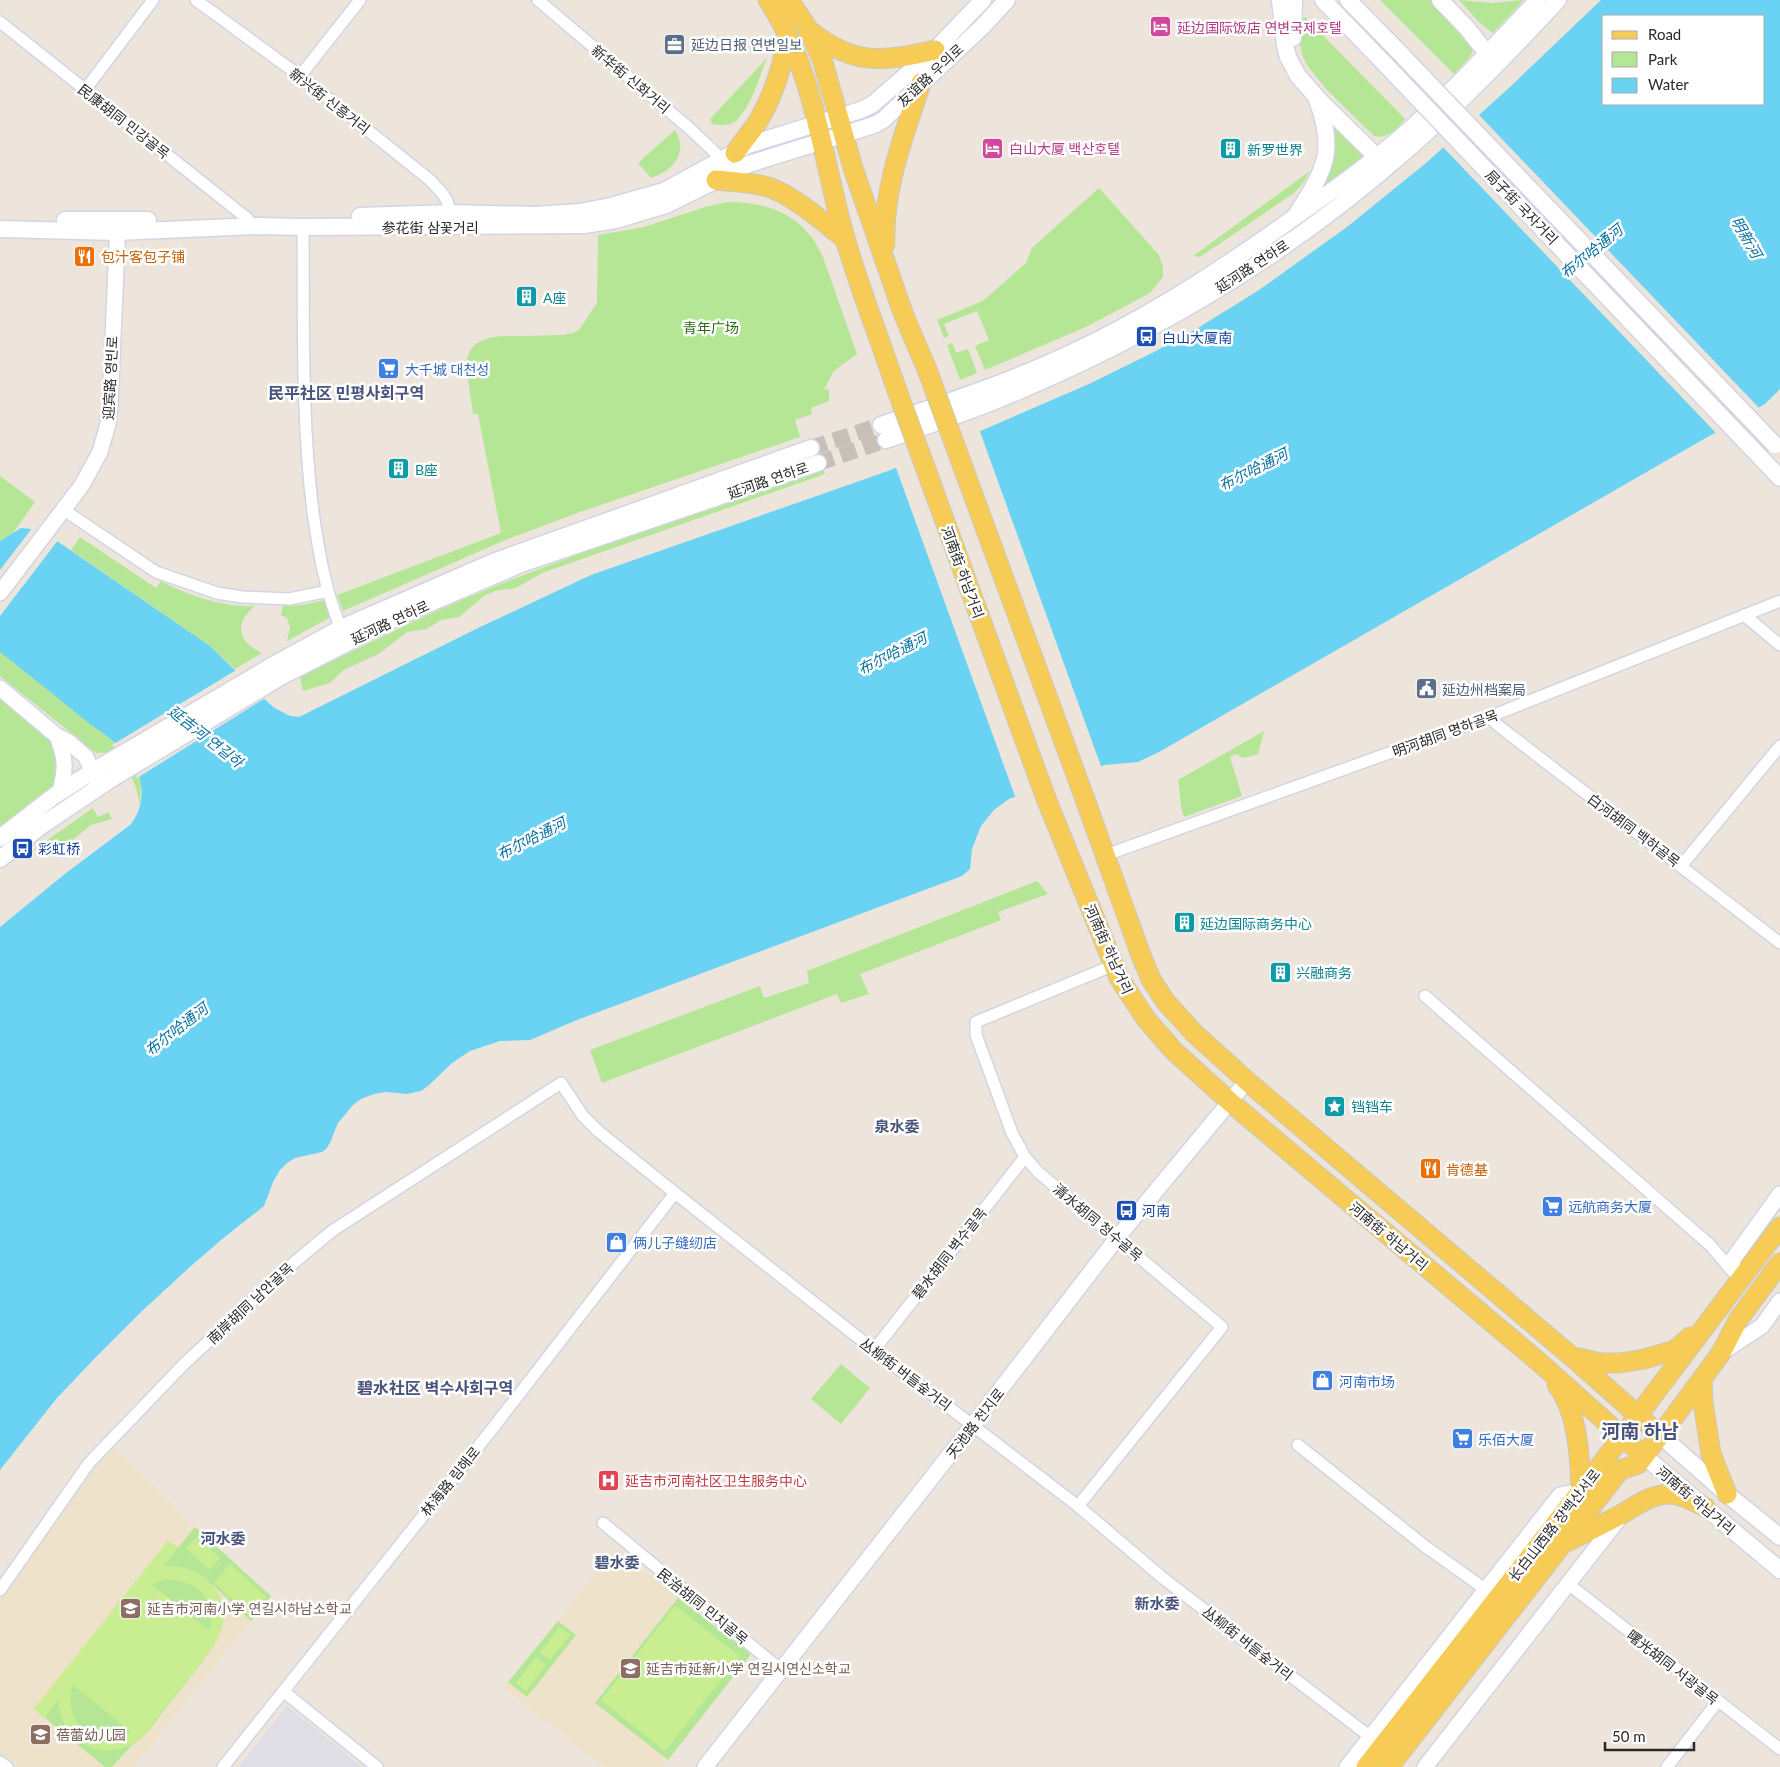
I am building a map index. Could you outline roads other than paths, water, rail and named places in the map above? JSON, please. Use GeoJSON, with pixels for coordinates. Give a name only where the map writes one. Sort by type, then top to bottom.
{"type":"FeatureCollection","features":[{"type":"Feature","properties":{"kind":"main road","name":"河南街 하남거리"},"geometry":{"type":"LineString","coordinates":[[768,0],[788,36],[799,62],[845,239],[894,382],[1047,801],[1119,978],[1131,998],[1159,1036],[1229,1101],[1539,1362],[1644,1456],[1780,1570]]}},
{"type":"Feature","properties":{"kind":"main road"},"geometry":{"type":"LineString","coordinates":[[789,0],[809,30],[835,49],[848,54],[875,59],[890,59],[934,50]]}},
{"type":"Feature","properties":{"kind":"main road","name":"友谊路 우의로"},"geometry":{"type":"LineString","coordinates":[[841,126],[873,104],[934,50],[983,0]]}},
{"type":"Feature","properties":{"kind":"main road","name":"友谊路 우의로"},"geometry":{"type":"LineString","coordinates":[[841,126],[874,125],[883,120],[1007,0]]}},
{"type":"Feature","properties":{"kind":"main road"},"geometry":{"type":"LineString","coordinates":[[1280,0],[1288,56],[1298,76],[1385,160]]}},
{"type":"Feature","properties":{"kind":"main road"},"geometry":{"type":"LineString","coordinates":[[1294,0],[1293,39],[1296,52],[1304,70],[1385,160]]}},
{"type":"Feature","properties":{"kind":"main road","name":"局子街 국자거리"},"geometry":{"type":"LineString","coordinates":[[1324,0],[1780,478]]}},
{"type":"Feature","properties":{"kind":"main road","name":"局子街 국자거리"},"geometry":{"type":"LineString","coordinates":[[1348,0],[1777,448]]}},
{"type":"Feature","properties":{"kind":"main road"},"geometry":{"type":"LineString","coordinates":[[1440,0],[1494,57]]}},
{"type":"Feature","properties":{"kind":"main road"},"geometry":{"type":"LineString","coordinates":[[1451,0],[1494,57]]}},
{"type":"Feature","properties":{"kind":"main road","name":"延河路 연하로"},"geometry":{"type":"LineString","coordinates":[[1494,57],[1538,0]]}},
{"type":"Feature","properties":{"kind":"main road","name":"延河路 연하로"},"geometry":{"type":"LineString","coordinates":[[1385,160],[1328,195],[1193,286],[1094,342],[884,433],[989,403],[1107,351],[1215,290],[1296,238],[1385,160],[1494,57],[1558,0]]}},
{"type":"Feature","properties":{"kind":"main road","name":"河南街 하남거리"},"geometry":{"type":"LineString","coordinates":[[809,30],[822,59],[853,168],[903,313],[928,372],[1106,855],[1142,958],[1151,979],[1165,1001],[1177,1015],[1247,1081],[1571,1356],[1637,1416],[1780,1538]]}},
{"type":"Feature","properties":{"kind":"main road"},"geometry":{"type":"LineString","coordinates":[[729,156],[760,118],[770,97],[786,50],[788,36]]}},
{"type":"Feature","properties":{"kind":"main road"},"geometry":{"type":"LineString","coordinates":[[886,263],[884,224],[888,193],[921,82]]}},
{"type":"Feature","properties":{"kind":"main road"},"geometry":{"type":"LineString","coordinates":[[1294,218],[1319,178],[1327,153],[1326,129],[1315,94]]}},
{"type":"Feature","properties":{"kind":"main road","name":"参花街 삼꽃거리"},"geometry":{"type":"LineString","coordinates":[[0,218],[117,227],[248,219],[450,214],[536,215],[579,212],[610,206],[664,191],[748,145],[841,126]]}},
{"type":"Feature","properties":{"kind":"main road","name":"参花街 삼꽃거리"},"geometry":{"type":"LineString","coordinates":[[0,229],[592,224],[654,210],[818,132]]}},
{"type":"Feature","properties":{"kind":"main road"},"geometry":{"type":"LineString","coordinates":[[716,180],[754,184],[789,196],[845,239]]}},
{"type":"Feature","properties":{"kind":"main road","name":"延河路 연하로"},"geometry":{"type":"LineString","coordinates":[[0,859],[99,777],[279,670],[344,635],[493,562],[811,448]]}},
{"type":"Feature","properties":{"kind":"main road","name":"延河路 연하로"},"geometry":{"type":"LineString","coordinates":[[344,635],[420,607],[521,564],[818,463]]}},
{"type":"Feature","properties":{"kind":"main road","name":"延河路 연하로"},"geometry":{"type":"LineString","coordinates":[[0,838],[60,792],[99,777]]}},
{"type":"Feature","properties":{"kind":"main road","name":"长白山西路 장백산서로"},"geometry":{"type":"LineString","coordinates":[[1366,1767],[1376,1742],[1581,1491],[1780,1227]]}},
{"type":"Feature","properties":{"kind":"main road","name":"长白山西路 장백산서로"},"geometry":{"type":"LineString","coordinates":[[1396,1765],[1620,1470],[1638,1464],[1702,1380],[1721,1353],[1738,1320],[1780,1263]]}},
{"type":"Feature","properties":{"kind":"main road"},"geometry":{"type":"LineString","coordinates":[[1571,1356],[1601,1363],[1620,1363],[1644,1359],[1675,1350],[1706,1324]]}},
{"type":"Feature","properties":{"kind":"main road"},"geometry":{"type":"LineString","coordinates":[[1539,1362],[1566,1396],[1571,1411],[1580,1462],[1581,1491]]}},
{"type":"Feature","properties":{"kind":"main road"},"geometry":{"type":"LineString","coordinates":[[1702,1380],[1703,1402],[1711,1454],[1727,1494]]}},
{"type":"Feature","properties":{"kind":"main road"},"geometry":{"type":"LineString","coordinates":[[1563,1544],[1623,1513],[1636,1504],[1669,1494],[1682,1496],[1704,1507]]}},
{"type":"Feature","properties":{"kind":"street"},"geometry":{"type":"LineString","coordinates":[[84,90],[153,0]]}},
{"type":"Feature","properties":{"kind":"street"},"geometry":{"type":"LineString","coordinates":[[300,76],[360,0]]}},
{"type":"Feature","properties":{"kind":"street","name":"新华街 신화거리"},"geometry":{"type":"LineString","coordinates":[[538,0],[688,128],[729,156]]}},
{"type":"Feature","properties":{"kind":"street","name":"新兴街 신흥거리"},"geometry":{"type":"LineString","coordinates":[[201,1],[300,76],[430,180],[445,195],[450,205],[450,214]]}},
{"type":"Feature","properties":{"kind":"street","name":"民康胡同 민강골목"},"geometry":{"type":"LineString","coordinates":[[0,22],[248,219]]}},
{"type":"Feature","properties":{"kind":"street","name":"迎宾路 영빈로"},"geometry":{"type":"LineString","coordinates":[[0,593],[82,485],[100,452],[108,424],[117,227]]}},
{"type":"Feature","properties":{"kind":"street"},"geometry":{"type":"LineString","coordinates":[[303,227],[305,426],[310,487],[319,558],[328,591],[344,635]]}},
{"type":"Feature","properties":{"kind":"street"},"geometry":{"type":"LineString","coordinates":[[64,510],[156,572],[217,592],[242,597],[289,599],[328,591]]}},
{"type":"Feature","properties":{"kind":"street","name":"明河胡同 명하골목"},"geometry":{"type":"LineString","coordinates":[[1106,855],[1489,717],[1780,601]]}},
{"type":"Feature","properties":{"kind":"street"},"geometry":{"type":"LineString","coordinates":[[1744,615],[1780,645]]}},
{"type":"Feature","properties":{"kind":"street"},"geometry":{"type":"LineString","coordinates":[[0,688],[86,757],[99,777]]}},
{"type":"Feature","properties":{"kind":"street","name":"白河胡同 백하골목"},"geometry":{"type":"LineString","coordinates":[[1489,717],[1780,943]]}},
{"type":"Feature","properties":{"kind":"street"},"geometry":{"type":"LineString","coordinates":[[58,736],[65,766],[60,792]]}},
{"type":"Feature","properties":{"kind":"street"},"geometry":{"type":"LineString","coordinates":[[1682,866],[1780,746]]}},
{"type":"Feature","properties":{"kind":"street","name":"清水胡同 청수골목"},"geometry":{"type":"LineString","coordinates":[[1078,1506],[1222,1327],[1038,1172],[1025,1157],[1012,1133],[976,1035],[976,1022],[1114,965]]}},
{"type":"Feature","properties":{"kind":"street"},"geometry":{"type":"LineString","coordinates":[[1425,996],[1710,1245],[1740,1280]]}},
{"type":"Feature","properties":{"kind":"street","name":"天池路 천지로"},"geometry":{"type":"LineString","coordinates":[[705,1767],[1117,1238],[1247,1081]]}},
{"type":"Feature","properties":{"kind":"street","name":"丛柳街 버들숲거리"},"geometry":{"type":"LineString","coordinates":[[561,1083],[580,1113],[598,1131],[874,1350],[1078,1506],[1164,1579],[1376,1742]]}},
{"type":"Feature","properties":{"kind":"street","name":"南岸胡同 남안골목"},"geometry":{"type":"LineString","coordinates":[[0,1590],[89,1463],[184,1364],[290,1266],[332,1231],[561,1083]]}},
{"type":"Feature","properties":{"kind":"street","name":"碧水胡同 벽수골목"},"geometry":{"type":"LineString","coordinates":[[874,1350],[1025,1157]]}},
{"type":"Feature","properties":{"kind":"street","name":"林海路 림해로"},"geometry":{"type":"LineString","coordinates":[[223,1767],[499,1420],[675,1193]]}},
{"type":"Feature","properties":{"kind":"street"},"geometry":{"type":"LineString","coordinates":[[1740,1280],[1730,1262],[1780,1194]]}},
{"type":"Feature","properties":{"kind":"street","name":"长白山西路 장백산서로"},"geometry":{"type":"LineString","coordinates":[[1721,1353],[1762,1326],[1780,1301]]}},
{"type":"Feature","properties":{"kind":"street"},"geometry":{"type":"LineString","coordinates":[[1298,1445],[1426,1547],[1485,1589]]}},
{"type":"Feature","properties":{"kind":"street"},"geometry":{"type":"LineString","coordinates":[[1347,1767],[1376,1742],[1485,1589],[1560,1495],[1581,1491]]}},
{"type":"Feature","properties":{"kind":"street"},"geometry":{"type":"LineString","coordinates":[[1425,1767],[1623,1513]]}},
{"type":"Feature","properties":{"kind":"street","name":"民治胡同 민치골목"},"geometry":{"type":"LineString","coordinates":[[603,1524],[781,1670]]}},
{"type":"Feature","properties":{"kind":"street","name":"曙光胡同 서광골목"},"geometry":{"type":"LineString","coordinates":[[1567,1584],[1780,1750]]}},
{"type":"Feature","properties":{"kind":"street"},"geometry":{"type":"LineString","coordinates":[[283,1691],[376,1767]]}},
{"type":"Feature","properties":{"kind":"street"},"geometry":{"type":"LineString","coordinates":[[1667,1767],[1718,1701]]}},
{"type":"Feature","properties":{"kind":"street"},"geometry":{"type":"LineString","coordinates":[[0,1762],[7,1767]]}},
{"type":"Feature","properties":{"kind":"water"},"geometry":{"type":"Polygon","coordinates":[[[1601,0],[1780,0],[1780,389],[1765,404],[1159,752],[1138,762],[1105,765],[1009,799],[994,810],[981,826],[972,849],[970,869],[962,876],[577,1020],[530,1040],[500,1041],[470,1051],[452,1063],[421,1091],[407,1094],[386,1092],[361,1099],[353,1105],[338,1123],[326,1149],[322,1152],[295,1158],[287,1163],[273,1182],[264,1206],[191,1266],[95,1358],[57,1398],[0,1470],[0,927],[66,873],[130,825],[139,809],[142,792],[139,774],[130,758],[121,748],[0,652],[0,541],[21,528],[41,530],[210,646],[273,707],[290,716],[299,717],[478,628],[591,575],[888,471],[1089,384],[1198,328],[1259,290],[1347,227],[1426,163],[1510,87],[1601,0]]]}},
{"type":"Feature","properties":{"kind":"tunnel"},"geometry":{"type":"LineString","coordinates":[[811,448],[881,425]]}},
{"type":"Feature","properties":{"kind":"tunnel"},"geometry":{"type":"LineString","coordinates":[[818,463],[886,440]]}},
{"type":"Feature","properties":{"kind":"place","name":"延边国际饭店 연변국제호텔"},"geometry":{"type":"Point","coordinates":[1161,27]}},
{"type":"Feature","properties":{"kind":"place","name":"延边日报 연변일보"},"geometry":{"type":"Point","coordinates":[675,44]}},
{"type":"Feature","properties":{"kind":"place","name":"白山大厦 백산호텔"},"geometry":{"type":"Point","coordinates":[993,148]}},
{"type":"Feature","properties":{"kind":"place","name":"新罗世界"},"geometry":{"type":"Point","coordinates":[1231,149]}},
{"type":"Feature","properties":{"kind":"place","name":"包汁客包子铺"},"geometry":{"type":"Point","coordinates":[85,256]}},
{"type":"Feature","properties":{"kind":"place","name":"A座"},"geometry":{"type":"Point","coordinates":[527,297]}},
{"type":"Feature","properties":{"kind":"place","name":"白山大厦南"},"geometry":{"type":"Point","coordinates":[1146,337]}},
{"type":"Feature","properties":{"kind":"place","name":"大千城 대천성"},"geometry":{"type":"Point","coordinates":[389,369]}},
{"type":"Feature","properties":{"kind":"place","name":"B座"},"geometry":{"type":"Point","coordinates":[399,469]}},
{"type":"Feature","properties":{"kind":"place","name":"延边州档案局"},"geometry":{"type":"Point","coordinates":[1426,689]}},
{"type":"Feature","properties":{"kind":"place","name":"彩虹桥"},"geometry":{"type":"Point","coordinates":[22,848]}},
{"type":"Feature","properties":{"kind":"place","name":"延边国际商务中心"},"geometry":{"type":"Point","coordinates":[1184,923]}},
{"type":"Feature","properties":{"kind":"place","name":"兴融商务"},"geometry":{"type":"Point","coordinates":[1280,972]}},
{"type":"Feature","properties":{"kind":"place","name":"铛铛车"},"geometry":{"type":"Point","coordinates":[1335,1106]}},
{"type":"Feature","properties":{"kind":"place","name":"肯德基"},"geometry":{"type":"Point","coordinates":[1430,1169]}},
{"type":"Feature","properties":{"kind":"place","name":"远航商务大厦"},"geometry":{"type":"Point","coordinates":[1552,1206]}},
{"type":"Feature","properties":{"kind":"place","name":"河南"},"geometry":{"type":"Point","coordinates":[1126,1210]}},
{"type":"Feature","properties":{"kind":"place","name":"俩儿子缝纫店"},"geometry":{"type":"Point","coordinates":[617,1242]}},
{"type":"Feature","properties":{"kind":"place","name":"河南市场"},"geometry":{"type":"Point","coordinates":[1323,1381]}},
{"type":"Feature","properties":{"kind":"place","name":"乐佰大厦"},"geometry":{"type":"Point","coordinates":[1462,1439]}},
{"type":"Feature","properties":{"kind":"place","name":"延吉市河南社区卫生服务中心"},"geometry":{"type":"Point","coordinates":[609,1480]}},
{"type":"Feature","properties":{"kind":"place","name":"延吉市河南小学 연길시하남소학교"},"geometry":{"type":"Point","coordinates":[131,1608]}},
{"type":"Feature","properties":{"kind":"place","name":"延吉市延新小学 연길시연신소학교"},"geometry":{"type":"Point","coordinates":[630,1668]}},
{"type":"Feature","properties":{"kind":"place","name":"蓓蕾幼儿园"},"geometry":{"type":"Point","coordinates":[40,1734]}},
{"type":"Feature","properties":{"kind":"district","name":"民平社区 민평사회구역"},"geometry":{"type":"Point","coordinates":[346,392]}},
{"type":"Feature","properties":{"kind":"district","name":"泉水委"},"geometry":{"type":"Point","coordinates":[897,1126]}},
{"type":"Feature","properties":{"kind":"district","name":"碧水社区 벽수사회구역"},"geometry":{"type":"Point","coordinates":[435,1387]}},
{"type":"Feature","properties":{"kind":"district","name":"河南 하남"},"geometry":{"type":"Point","coordinates":[1640,1430]}},
{"type":"Feature","properties":{"kind":"district","name":"河水委"},"geometry":{"type":"Point","coordinates":[223,1538]}},
{"type":"Feature","properties":{"kind":"district","name":"碧水委"},"geometry":{"type":"Point","coordinates":[617,1562]}},
{"type":"Feature","properties":{"kind":"district","name":"新水委"},"geometry":{"type":"Point","coordinates":[1157,1603]}},
{"type":"Feature","properties":{"kind":"water label","name":"明新河"},"geometry":{"type":"Point","coordinates":[1747,237]}},
{"type":"Feature","properties":{"kind":"water label","name":"布尔哈通河"},"geometry":{"type":"Point","coordinates":[1591,251]}},
{"type":"Feature","properties":{"kind":"water label","name":"布尔哈通河"},"geometry":{"type":"Point","coordinates":[1253,469]}},
{"type":"Feature","properties":{"kind":"water label","name":"布尔哈通河"},"geometry":{"type":"Point","coordinates":[892,653]}},
{"type":"Feature","properties":{"kind":"water label","name":"延吉河 연길하"},"geometry":{"type":"Point","coordinates":[206,736]}},
{"type":"Feature","properties":{"kind":"water label","name":"布尔哈通河"},"geometry":{"type":"Point","coordinates":[531,838]}},
{"type":"Feature","properties":{"kind":"water label","name":"布尔哈通河"},"geometry":{"type":"Point","coordinates":[176,1029]}},
{"type":"Feature","properties":{"kind":"park label","name":"青年广场"},"geometry":{"type":"Point","coordinates":[711,327]}}]}
